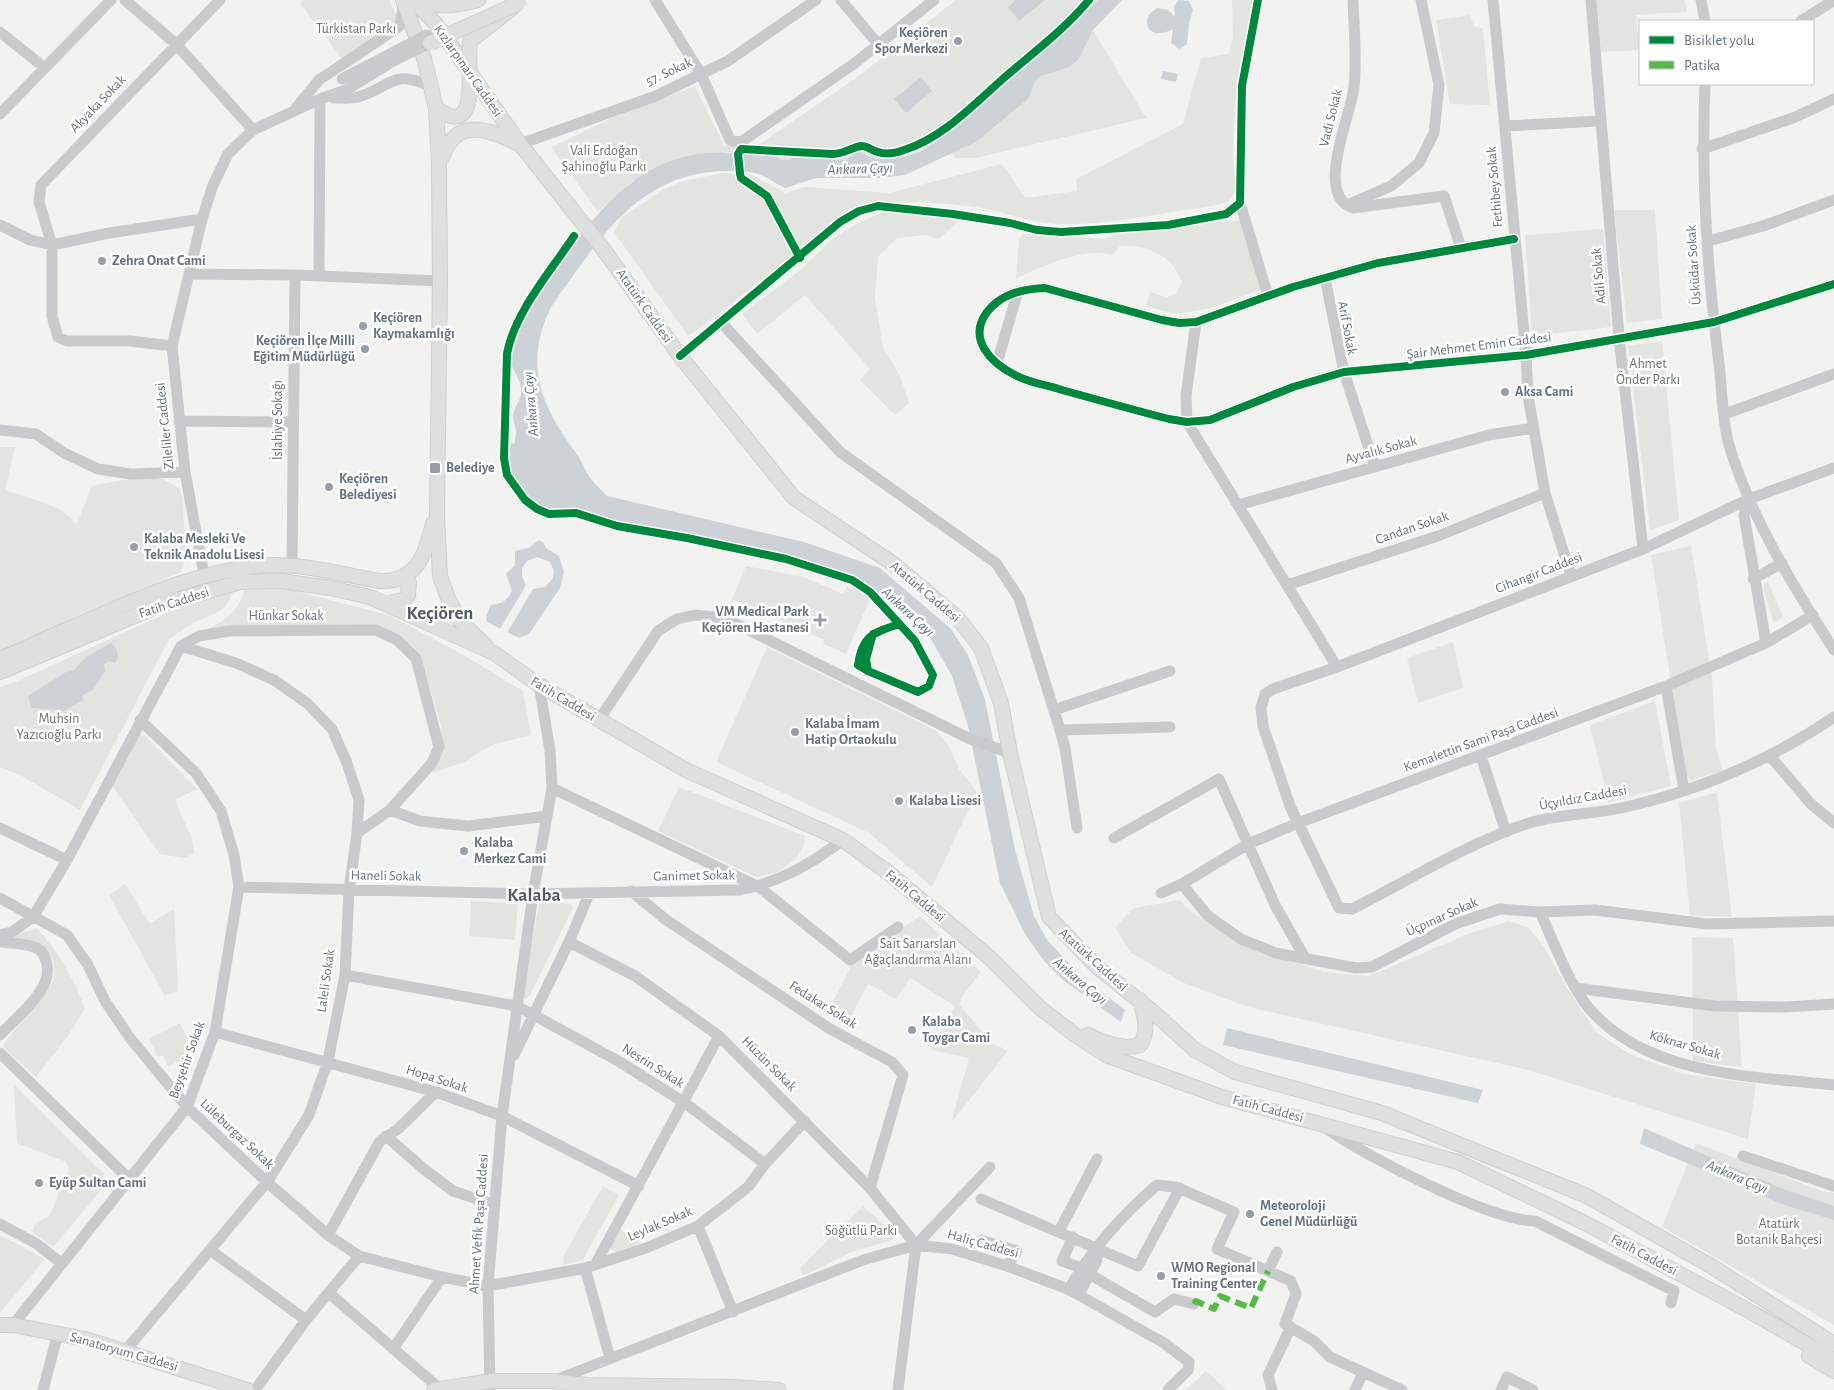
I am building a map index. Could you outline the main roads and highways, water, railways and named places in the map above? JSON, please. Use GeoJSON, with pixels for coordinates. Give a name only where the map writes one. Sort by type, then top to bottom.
{"type":"FeatureCollection","features":[{"type":"Feature","properties":{"kind":"main road"},"geometry":{"type":"LineString","coordinates":[[409,0],[432,6],[452,7],[478,0]]}},
{"type":"Feature","properties":{"kind":"main road","name":"Kızlarpınarı Caddesi"},"geometry":{"type":"LineString","coordinates":[[409,0],[436,108],[439,166],[440,281],[437,505]]}},
{"type":"Feature","properties":{"kind":"main road","name":"Kızlarpınarı Caddesi"},"geometry":{"type":"LineString","coordinates":[[409,0],[436,24],[520,144],[584,224]]}},
{"type":"Feature","properties":{"kind":"main road"},"geometry":{"type":"LineString","coordinates":[[504,0],[428,39],[520,2]]}},
{"type":"Feature","properties":{"kind":"main road"},"geometry":{"type":"LineString","coordinates":[[436,108],[447,116],[455,117],[464,112],[469,104],[470,72],[468,54],[470,41],[520,2]]}},
{"type":"Feature","properties":{"kind":"main road"},"geometry":{"type":"LineString","coordinates":[[439,166],[446,144],[464,130],[476,128],[496,132],[520,144]]}},
{"type":"Feature","properties":{"kind":"main road","name":"Atatürk Caddesi"},"geometry":{"type":"LineString","coordinates":[[584,224],[680,356],[794,498],[895,565],[958,618],[981,648],[1002,703],[1004,751],[1049,917],[1096,966],[1140,1000]]}},
{"type":"Feature","properties":{"kind":"main road"},"geometry":{"type":"LineString","coordinates":[[402,578],[407,577],[428,546],[437,505]]}},
{"type":"Feature","properties":{"kind":"main road"},"geometry":{"type":"LineString","coordinates":[[437,505],[440,576],[448,598],[459,620],[494,653]]}},
{"type":"Feature","properties":{"kind":"main road","name":"Fatih Caddesi"},"geometry":{"type":"LineString","coordinates":[[0,658],[156,592],[204,575],[227,570],[271,565],[292,566],[379,581],[391,582],[402,578]]}},
{"type":"Feature","properties":{"kind":"main road"},"geometry":{"type":"LineString","coordinates":[[385,604],[403,600],[408,596],[409,583],[402,578]]}},
{"type":"Feature","properties":{"kind":"main road","name":"Fatih Caddesi"},"geometry":{"type":"LineString","coordinates":[[0,672],[161,605],[240,582],[281,581],[330,588],[370,597],[494,653],[539,685],[686,770],[843,840],[890,874],[990,958],[1039,1007],[1108,1056],[1222,1097],[1458,1162],[1584,1223],[1751,1312],[1834,1360]]}},
{"type":"Feature","properties":{"kind":"main road"},"geometry":{"type":"LineString","coordinates":[[1058,1022],[1103,1042],[1129,1048],[1140,1044],[1146,1035],[1147,1026],[1140,1000]]}},
{"type":"Feature","properties":{"kind":"main road","name":"Fatih Caddesi"},"geometry":{"type":"LineString","coordinates":[[1140,1000],[1195,1050],[1235,1072],[1382,1113],[1587,1196],[1711,1266],[1834,1344]]}},
{"type":"Feature","properties":{"kind":"main road"},"geometry":{"type":"LineString","coordinates":[[1772,1305],[1834,1335]]}},
{"type":"Feature","properties":{"kind":"main road"},"geometry":{"type":"LineString","coordinates":[[1751,1312],[1807,1355],[1834,1371]]}},
{"type":"Feature","properties":{"kind":"main road","name":"Sanatoryum Caddesi"},"geometry":{"type":"LineString","coordinates":[[6,1325],[58,1333],[126,1350],[246,1390]]}},
{"type":"Feature","properties":{"kind":"main road"},"geometry":{"type":"LineString","coordinates":[[437,1389],[553,1380],[587,1385],[734,1387],[779,1390]]}},
{"type":"Feature","properties":{"kind":"water"},"geometry":{"type":"Polygon","coordinates":[[[1016,0],[1045,0],[1019,21],[1008,7],[1016,0]]]}},
{"type":"Feature","properties":{"kind":"water","name":"Ankara Çayı"},"geometry":{"type":"Polygon","coordinates":[[[1098,0],[1122,0],[1093,30],[1079,59],[1070,67],[1041,76],[1035,81],[1028,99],[976,142],[905,175],[881,178],[816,178],[785,188],[756,173],[714,172],[682,178],[655,190],[631,207],[610,228],[551,307],[538,347],[537,366],[545,401],[553,418],[591,479],[607,496],[804,542],[880,568],[951,629],[968,655],[985,700],[1015,850],[1034,916],[1047,940],[1083,978],[1125,1010],[1121,1022],[1063,980],[1044,961],[1025,934],[1000,883],[968,726],[952,676],[928,634],[855,577],[815,564],[737,544],[605,521],[572,509],[545,510],[524,496],[513,480],[509,463],[511,443],[514,444],[516,432],[513,415],[521,391],[510,355],[514,339],[529,310],[582,234],[597,215],[632,182],[674,160],[698,154],[718,153],[777,156],[781,160],[789,160],[795,157],[846,160],[858,152],[876,159],[904,157],[921,151],[936,142],[1098,0]]]}},
{"type":"Feature","properties":{"kind":"water"},"geometry":{"type":"Polygon","coordinates":[[[1179,0],[1189,1],[1193,10],[1189,23],[1187,44],[1179,49],[1171,43],[1173,29],[1164,33],[1156,33],[1151,31],[1147,22],[1148,17],[1158,8],[1168,10],[1175,17],[1174,6],[1179,0]]]}},
{"type":"Feature","properties":{"kind":"water"},"geometry":{"type":"Polygon","coordinates":[[[1163,71],[1178,74],[1176,82],[1161,79],[1163,71]]]}},
{"type":"Feature","properties":{"kind":"water"},"geometry":{"type":"Polygon","coordinates":[[[921,77],[932,91],[906,113],[894,99],[921,77]]]}},
{"type":"Feature","properties":{"kind":"water"},"geometry":{"type":"Polygon","coordinates":[[[539,540],[543,542],[546,548],[559,556],[564,572],[560,588],[529,634],[519,638],[487,622],[486,616],[491,605],[504,601],[512,591],[506,574],[515,565],[515,551],[529,548],[539,540]]]}},
{"type":"Feature","properties":{"kind":"water"},"geometry":{"type":"Polygon","coordinates":[[[111,643],[117,649],[118,657],[115,663],[110,661],[104,664],[105,671],[93,690],[83,695],[83,700],[64,711],[31,708],[28,696],[66,672],[73,671],[86,657],[111,643]]]}},
{"type":"Feature","properties":{"kind":"water"},"geometry":{"type":"Polygon","coordinates":[[[1227,1028],[1483,1090],[1478,1103],[1223,1045],[1227,1028]]]}},
{"type":"Feature","properties":{"kind":"water","name":"Ankara Çayı"},"geometry":{"type":"Polygon","coordinates":[[[1644,1128],[1783,1189],[1834,1206],[1834,1220],[1784,1205],[1640,1144],[1644,1128]]]}},
{"type":"Feature","properties":{"kind":"place","name":"Keçiören Spor Merkezi"},"geometry":{"type":"Point","coordinates":[958,41]}},
{"type":"Feature","properties":{"kind":"place","name":"Zehra Onat Cami"},"geometry":{"type":"Point","coordinates":[102,261]}},
{"type":"Feature","properties":{"kind":"place","name":"Keçiören Kaymakamlığı"},"geometry":{"type":"Point","coordinates":[363,326]}},
{"type":"Feature","properties":{"kind":"place","name":"Keçiören İlçe Milli Eğitim Müdürlüğü"},"geometry":{"type":"Point","coordinates":[365,349]}},
{"type":"Feature","properties":{"kind":"place","name":"Aksa Cami"},"geometry":{"type":"Point","coordinates":[1505,392]}},
{"type":"Feature","properties":{"kind":"place","name":"Belediye"},"geometry":{"type":"Point","coordinates":[435,468]}},
{"type":"Feature","properties":{"kind":"place","name":"Keçiören Belediyesi"},"geometry":{"type":"Point","coordinates":[329,487]}},
{"type":"Feature","properties":{"kind":"place","name":"Kalaba Mesleki Ve Teknik Anadolu Lisesi"},"geometry":{"type":"Point","coordinates":[134,547]}},
{"type":"Feature","properties":{"kind":"place","name":"VM Medical Park Keçiören Hastanesi"},"geometry":{"type":"Point","coordinates":[820,620]}},
{"type":"Feature","properties":{"kind":"place","name":"Kalaba İmam Hatip Ortaokulu"},"geometry":{"type":"Point","coordinates":[795,732]}},
{"type":"Feature","properties":{"kind":"place","name":"Kalaba Lisesi"},"geometry":{"type":"Point","coordinates":[899,801]}},
{"type":"Feature","properties":{"kind":"place","name":"Kalaba Merkez Cami"},"geometry":{"type":"Point","coordinates":[464,851]}},
{"type":"Feature","properties":{"kind":"place","name":"Kalaba Toygar Cami"},"geometry":{"type":"Point","coordinates":[912,1030]}},
{"type":"Feature","properties":{"kind":"place","name":"Eyüp Sultan Cami"},"geometry":{"type":"Point","coordinates":[39,1183]}},
{"type":"Feature","properties":{"kind":"place","name":"Meteoroloji Genel Müdürlüğü"},"geometry":{"type":"Point","coordinates":[1250,1214]}},
{"type":"Feature","properties":{"kind":"place","name":"WMO Regional Training Center"},"geometry":{"type":"Point","coordinates":[1161,1276]}},
{"type":"Feature","properties":{"kind":"district","name":"Keçiören"},"geometry":{"type":"Point","coordinates":[440,613]}},
{"type":"Feature","properties":{"kind":"district","name":"Kalaba"},"geometry":{"type":"Point","coordinates":[534,895]}},
{"type":"Feature","properties":{"kind":"park label","name":"Türkistan Parkı"},"geometry":{"type":"Point","coordinates":[356,29]}},
{"type":"Feature","properties":{"kind":"park label","name":"Vali Erdoğan Şahinoğlu Parkı"},"geometry":{"type":"Point","coordinates":[604,160]}},
{"type":"Feature","properties":{"kind":"park label","name":"Ahmet Önder Parkı"},"geometry":{"type":"Point","coordinates":[1648,372]}},
{"type":"Feature","properties":{"kind":"park label","name":"Muhsin Yazıcıoğlu Parkı"},"geometry":{"type":"Point","coordinates":[59,728]}},
{"type":"Feature","properties":{"kind":"park label","name":"Sait Sarıarslan Ağaçlandırma Alanı"},"geometry":{"type":"Point","coordinates":[918,952]}},
{"type":"Feature","properties":{"kind":"park label","name":"Söğütlü Parkı"},"geometry":{"type":"Point","coordinates":[861,1231]}},
{"type":"Feature","properties":{"kind":"park label","name":"Atatürk Botanik Bahçesi"},"geometry":{"type":"Point","coordinates":[1779,1232]}}]}
